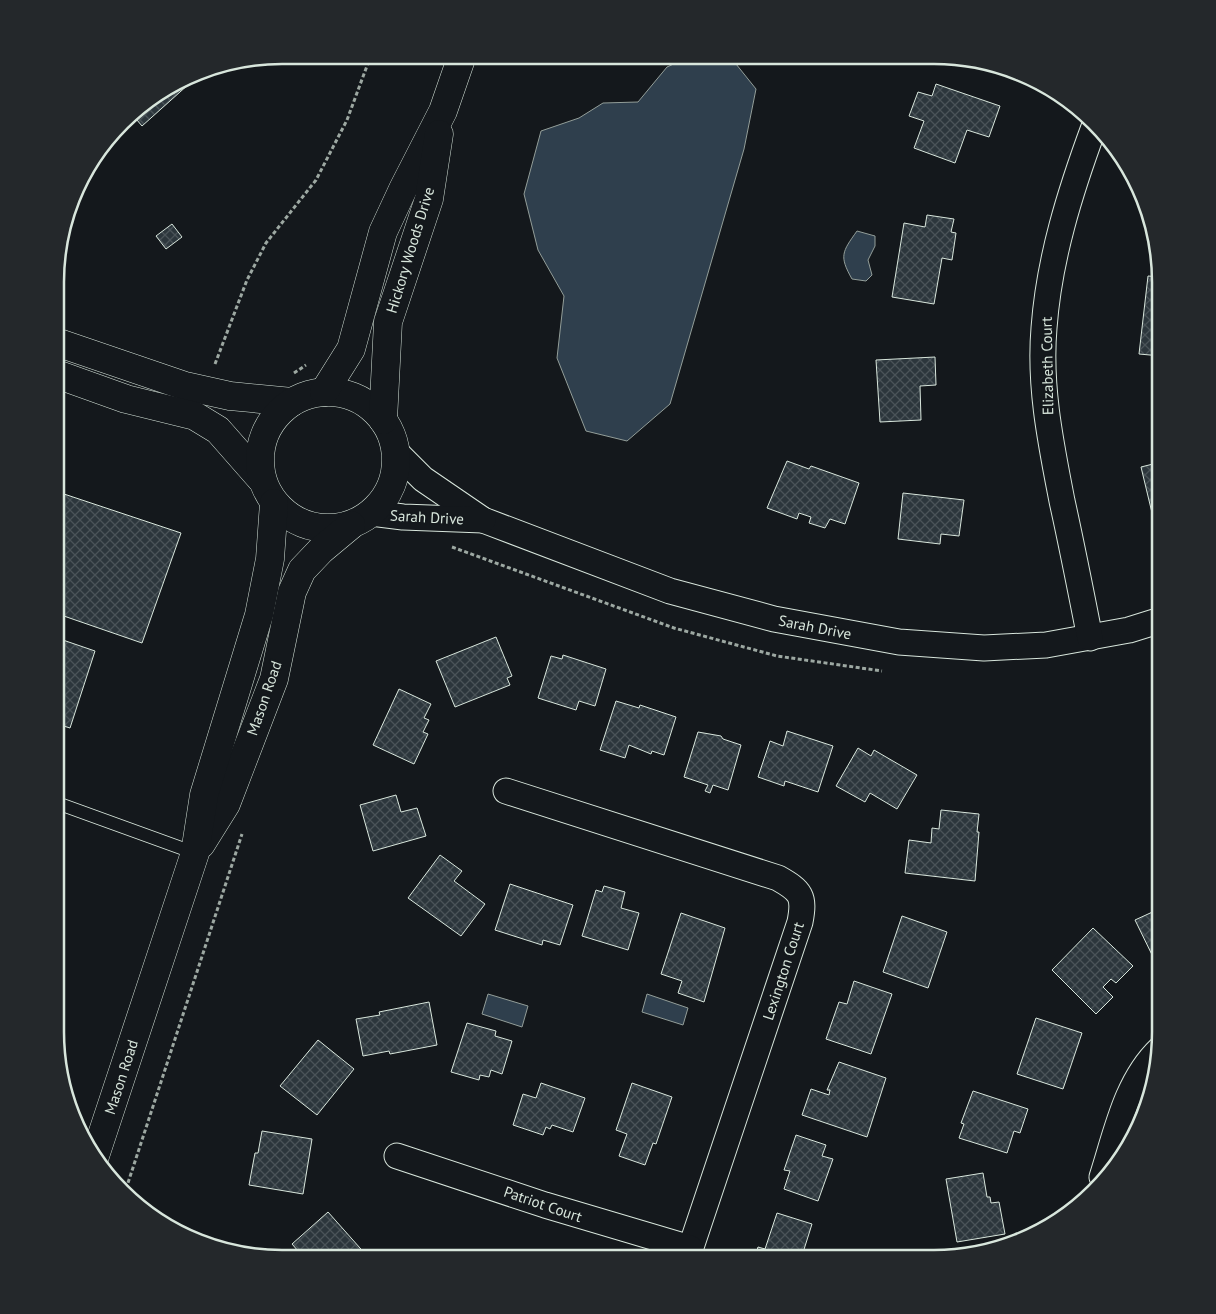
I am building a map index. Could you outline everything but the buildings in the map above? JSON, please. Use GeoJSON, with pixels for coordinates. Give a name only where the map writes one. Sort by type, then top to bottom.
{"type":"FeatureCollection","features":[{"type":"Feature","properties":{"kind":"main road","name":"Hickory Woods Drive"},"geometry":{"type":"LineString","coordinates":[[324,392],[351,349],[383,232],[402,189],[443,111],[459,64]]}},
{"type":"Feature","properties":{"kind":"main road","name":"Hickory Woods Drive"},"geometry":{"type":"LineString","coordinates":[[383,420],[388,322],[429,199],[443,111]]}},
{"type":"Feature","properties":{"kind":"main road"},"geometry":{"type":"LineString","coordinates":[[64,345],[185,386],[230,396],[290,390],[307,395],[324,392],[355,397],[370,407],[383,420],[393,439],[396,452],[395,475],[387,496],[362,519],[330,529],[309,526],[290,517],[274,503],[261,479],[218,430],[195,416],[126,399],[64,377]]}},
{"type":"Feature","properties":{"kind":"main road"},"geometry":{"type":"LineString","coordinates":[[261,479],[259,457],[264,435],[290,390]]}},
{"type":"Feature","properties":{"kind":"main road","name":"Mason Road"},"geometry":{"type":"LineString","coordinates":[[97,1149],[195,854],[204,795],[260,615],[270,559],[274,503]]}},
{"type":"Feature","properties":{"kind":"main road","name":"Mason Road"},"geometry":{"type":"LineString","coordinates":[[195,854],[226,804],[274,679],[292,592],[302,570],[321,550],[362,519]]}},
{"type":"Feature","properties":{"kind":"street","name":"Elizabeth Court"},"geometry":{"type":"LineString","coordinates":[[1090,638],[1050,437],[1044,394],[1044,330],[1048,288],[1062,225],[1092,132]]}},
{"type":"Feature","properties":{"kind":"street","name":"Sarah Drive"},"geometry":{"type":"LineString","coordinates":[[396,452],[423,479],[483,520],[670,591],[774,619],[899,642],[984,648],[1046,645],[1129,630],[1152,623]]}},
{"type":"Feature","properties":{"kind":"street","name":"Sarah Drive"},"geometry":{"type":"LineString","coordinates":[[362,519],[403,517],[483,520]]}},
{"type":"Feature","properties":{"kind":"street","name":"Lexington Court"},"geometry":{"type":"LineString","coordinates":[[506,791],[778,878],[793,887],[801,896],[800,922],[689,1250]]}},
{"type":"Feature","properties":{"kind":"street"},"geometry":{"type":"LineString","coordinates":[[1106,1167],[1132,1090],[1142,1071],[1150,1061]]}},
{"type":"Feature","properties":{"kind":"street","name":"Patriot Court"},"geometry":{"type":"LineString","coordinates":[[397,1156],[679,1250]]}},
{"type":"Feature","properties":{"kind":"lane"},"geometry":{"type":"LineString","coordinates":[[64,806],[195,854]]}},
{"type":"Feature","properties":{"kind":"path"},"geometry":{"type":"LineString","coordinates":[[213,369],[247,280],[266,243],[316,180],[347,120],[368,64]]}},
{"type":"Feature","properties":{"kind":"path"},"geometry":{"type":"LineString","coordinates":[[290,390],[311,362]]}},
{"type":"Feature","properties":{"kind":"path"},"geometry":{"type":"LineString","coordinates":[[449,546],[674,628],[777,656],[882,671]]}},
{"type":"Feature","properties":{"kind":"path"},"geometry":{"type":"LineString","coordinates":[[127,1185],[243,829]]}},
{"type":"Feature","properties":{"kind":"water"},"geometry":{"type":"Polygon","coordinates":[[[674,64],[736,64],[756,89],[744,149],[670,404],[627,441],[586,431],[557,358],[564,296],[538,250],[524,194],[541,131],[579,118],[603,103],[638,102],[667,67],[674,64]]]}},
{"type":"Feature","properties":{"kind":"water"},"geometry":{"type":"Polygon","coordinates":[[[857,231],[875,236],[875,246],[868,260],[872,275],[866,281],[852,279],[845,265],[845,249],[857,231]]]}},
{"type":"Feature","properties":{"kind":"water"},"geometry":{"type":"Polygon","coordinates":[[[488,994],[528,1006],[522,1027],[482,1014],[488,994]]]}},
{"type":"Feature","properties":{"kind":"water"},"geometry":{"type":"Polygon","coordinates":[[[647,994],[688,1008],[683,1025],[642,1012],[647,994]]]}}]}
